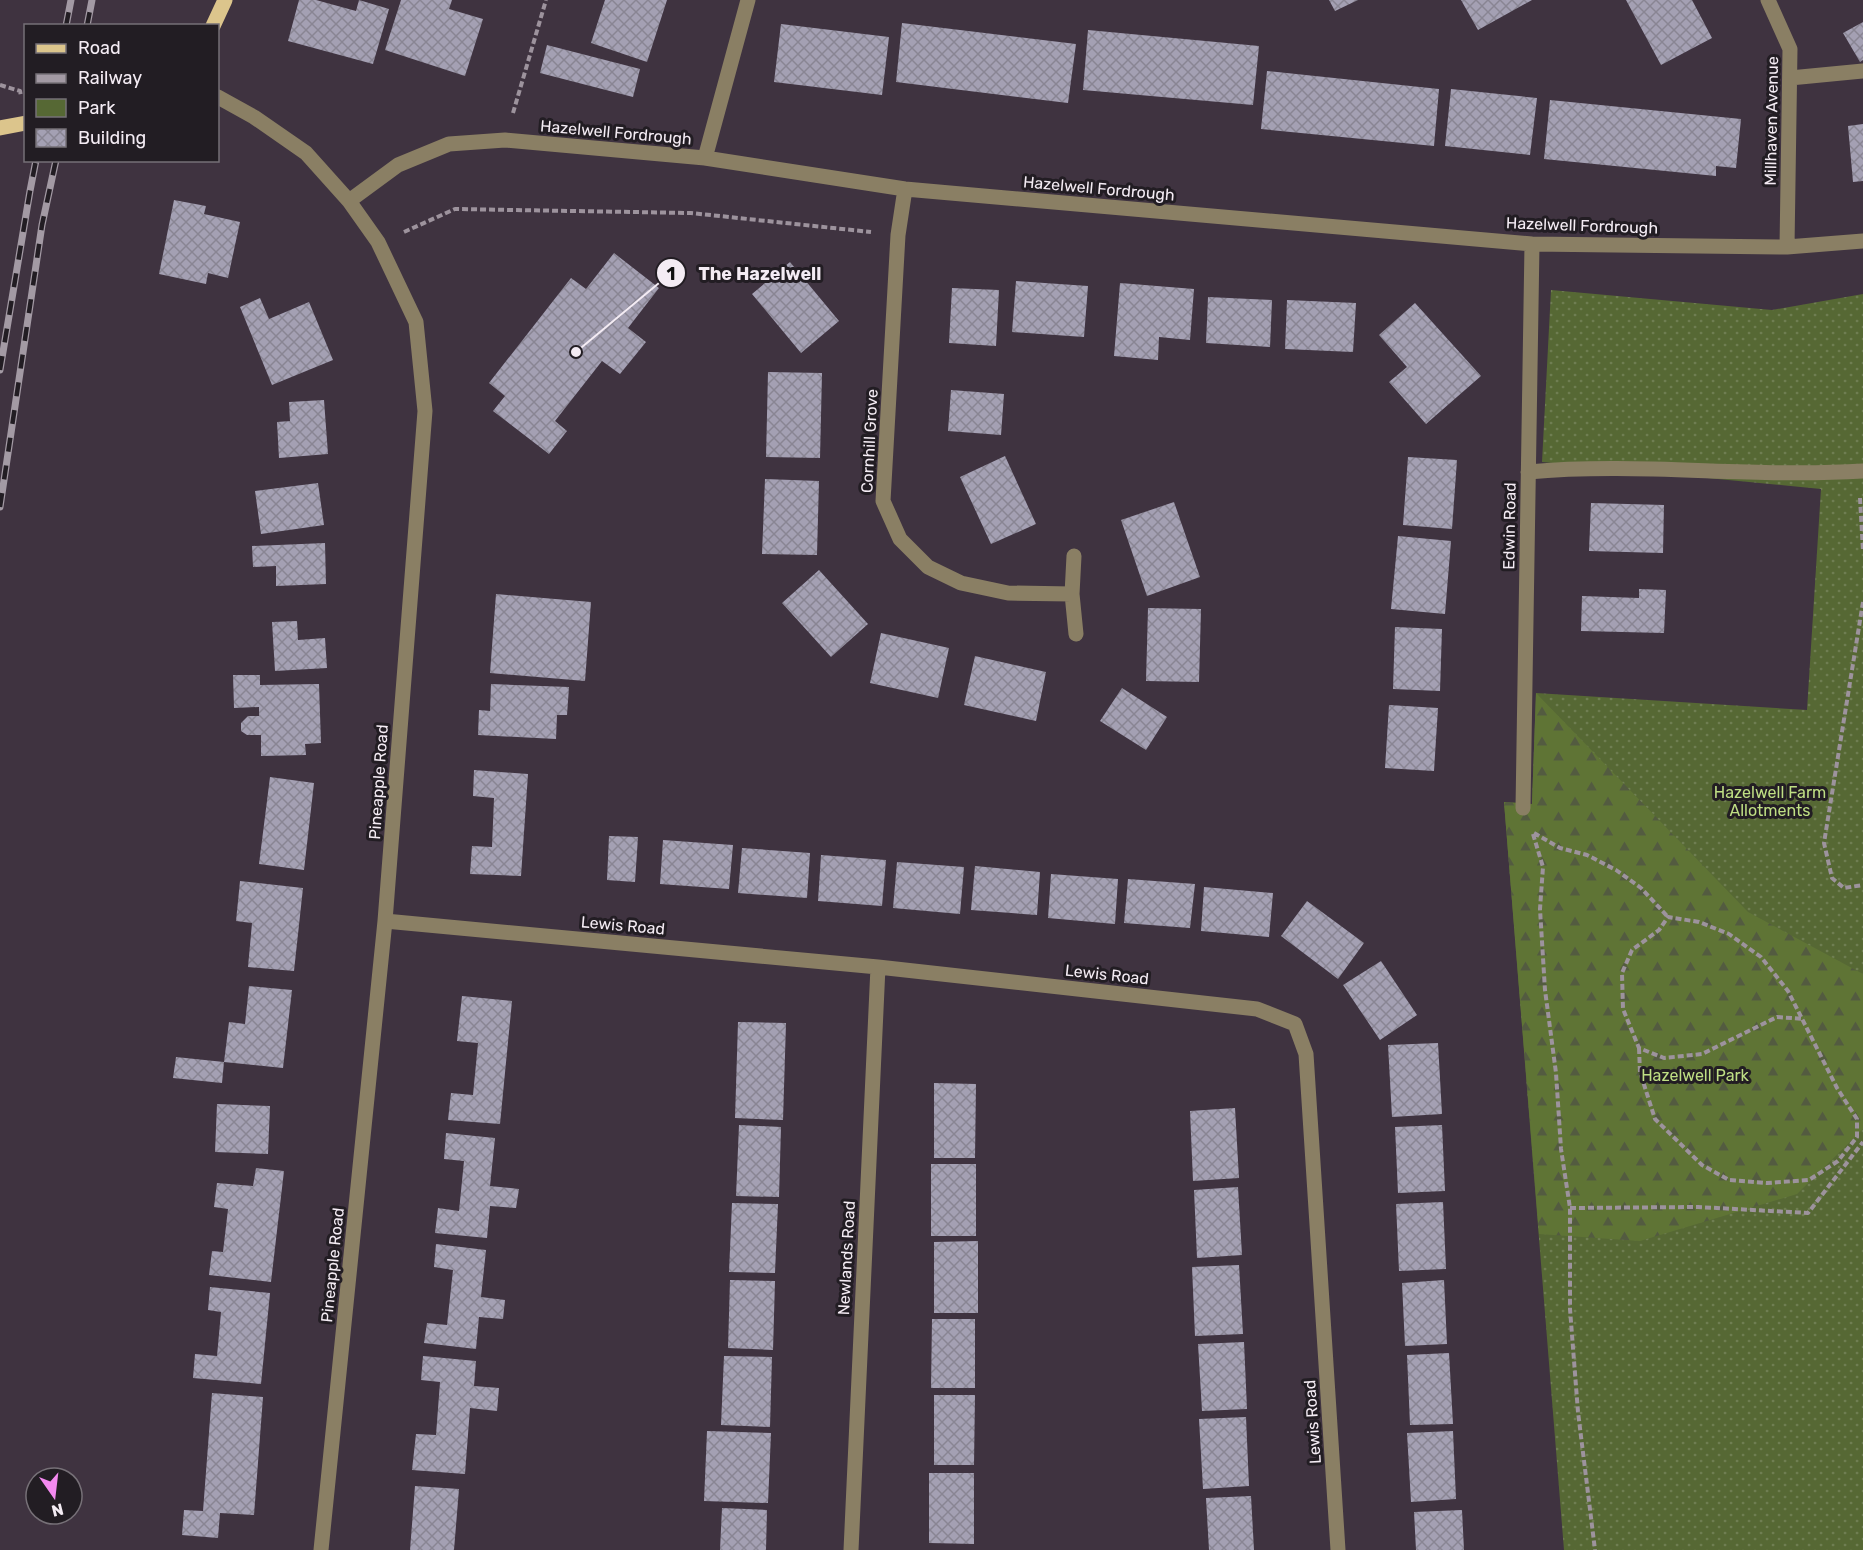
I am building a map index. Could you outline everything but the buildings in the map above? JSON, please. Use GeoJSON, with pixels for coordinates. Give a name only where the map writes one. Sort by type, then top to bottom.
{"type":"FeatureCollection","features":[{"type":"Feature","properties":{"kind":"main road"},"geometry":{"type":"LineString","coordinates":[[214,24],[225,0]]}},
{"type":"Feature","properties":{"kind":"main road"},"geometry":{"type":"LineString","coordinates":[[0,128],[24,123]]}},
{"type":"Feature","properties":{"kind":"street"},"geometry":{"type":"LineString","coordinates":[[705,158],[748,0]]}},
{"type":"Feature","properties":{"kind":"street","name":"Millhaven Avenue"},"geometry":{"type":"LineString","coordinates":[[1768,0],[1790,49],[1787,247]]}},
{"type":"Feature","properties":{"kind":"street"},"geometry":{"type":"LineString","coordinates":[[1790,78],[1863,71]]}},
{"type":"Feature","properties":{"kind":"street","name":"Pineapple Road"},"geometry":{"type":"LineString","coordinates":[[219,98],[254,117],[306,153],[349,201],[378,242],[416,322],[425,411],[386,921],[321,1550]]}},
{"type":"Feature","properties":{"kind":"street","name":"Hazelwell Fordrough"},"geometry":{"type":"LineString","coordinates":[[349,201],[398,165],[449,144],[505,140],[705,158],[905,189],[1532,244],[1787,247],[1863,241]]}},
{"type":"Feature","properties":{"kind":"street","name":"Cornhill Grove"},"geometry":{"type":"LineString","coordinates":[[905,189],[898,235],[883,501],[900,539],[928,567],[961,583],[1008,593],[1072,594]]}},
{"type":"Feature","properties":{"kind":"street","name":"Edwin Road"},"geometry":{"type":"LineString","coordinates":[[1523,808],[1532,244]]}},
{"type":"Feature","properties":{"kind":"street"},"geometry":{"type":"LineString","coordinates":[[1528,472],[1576,468],[1820,474],[1861,471]]}},
{"type":"Feature","properties":{"kind":"street"},"geometry":{"type":"LineString","coordinates":[[1074,556],[1072,594],[1076,634]]}},
{"type":"Feature","properties":{"kind":"street","name":"Lewis Road"},"geometry":{"type":"LineString","coordinates":[[386,921],[878,967],[1257,1009],[1295,1024],[1306,1054],[1338,1550]]}},
{"type":"Feature","properties":{"kind":"street","name":"Newlands Road"},"geometry":{"type":"LineString","coordinates":[[850,1550],[878,967]]}},
{"type":"Feature","properties":{"kind":"path"},"geometry":{"type":"LineString","coordinates":[[505,140],[546,0]]}},
{"type":"Feature","properties":{"kind":"path"},"geometry":{"type":"LineString","coordinates":[[378,242],[418,227],[455,209],[691,213],[898,235]]}},
{"type":"Feature","properties":{"kind":"path"},"geometry":{"type":"LineString","coordinates":[[1861,471],[1863,551]]}},
{"type":"Feature","properties":{"kind":"path"},"geometry":{"type":"LineString","coordinates":[[1863,603],[1824,843],[1832,878],[1844,888],[1863,885]]}},
{"type":"Feature","properties":{"kind":"path"},"geometry":{"type":"LineString","coordinates":[[1595,1550],[1578,1412],[1570,1309],[1570,1208],[1561,1149],[1556,1073],[1545,990],[1540,909],[1543,867],[1532,832],[1560,848],[1587,855],[1616,870],[1641,888],[1668,917],[1699,922],[1729,934],[1761,957],[1788,991],[1838,1088],[1857,1119],[1863,1123]]}},
{"type":"Feature","properties":{"kind":"path"},"geometry":{"type":"LineString","coordinates":[[1668,917],[1659,930],[1632,950],[1622,973],[1623,1009],[1639,1048],[1640,1072],[1655,1119],[1702,1165],[1729,1180],[1767,1183],[1809,1180],[1838,1161],[1857,1137],[1857,1119]]}},
{"type":"Feature","properties":{"kind":"path"},"geometry":{"type":"LineString","coordinates":[[1639,1048],[1664,1058],[1702,1054],[1776,1017],[1804,1019]]}},
{"type":"Feature","properties":{"kind":"path"},"geometry":{"type":"LineString","coordinates":[[1570,1208],[1698,1208],[1808,1213],[1863,1142]]}},
{"type":"Feature","properties":{"kind":"green space","name":"Hazelwell Park"},"geometry":{"type":"Polygon","coordinates":[[[1551,290],[1772,310],[1863,294],[1863,1550],[1564,1550],[1504,802],[1532,804],[1536,693],[1807,710],[1821,489],[1542,462],[1551,290]]]}},
{"type":"Feature","properties":{"kind":"green space"},"geometry":{"type":"Polygon","coordinates":[[[1536,693],[1748,912],[1863,974],[1863,1129],[1797,1194],[1640,1241],[1539,1234],[1504,802],[1532,804],[1536,693]]]}},
{"type":"Feature","properties":{"kind":"railway"},"geometry":{"type":"LineString","coordinates":[[66,24],[71,0]]}},
{"type":"Feature","properties":{"kind":"railway"},"geometry":{"type":"LineString","coordinates":[[87,24],[92,0]]}},
{"type":"Feature","properties":{"kind":"railway"},"geometry":{"type":"LineString","coordinates":[[0,370],[36,162]]}},
{"type":"Feature","properties":{"kind":"railway"},"geometry":{"type":"LineString","coordinates":[[0,507],[42,225],[56,162]]}},
{"type":"Feature","properties":{"kind":"place","name":"The Hazelwell"},"geometry":{"type":"Point","coordinates":[576,352]}},
{"type":"Feature","properties":{"kind":"park label","name":"Hazelwell Farm Allotments"},"geometry":{"type":"Point","coordinates":[1770,801]}}]}
